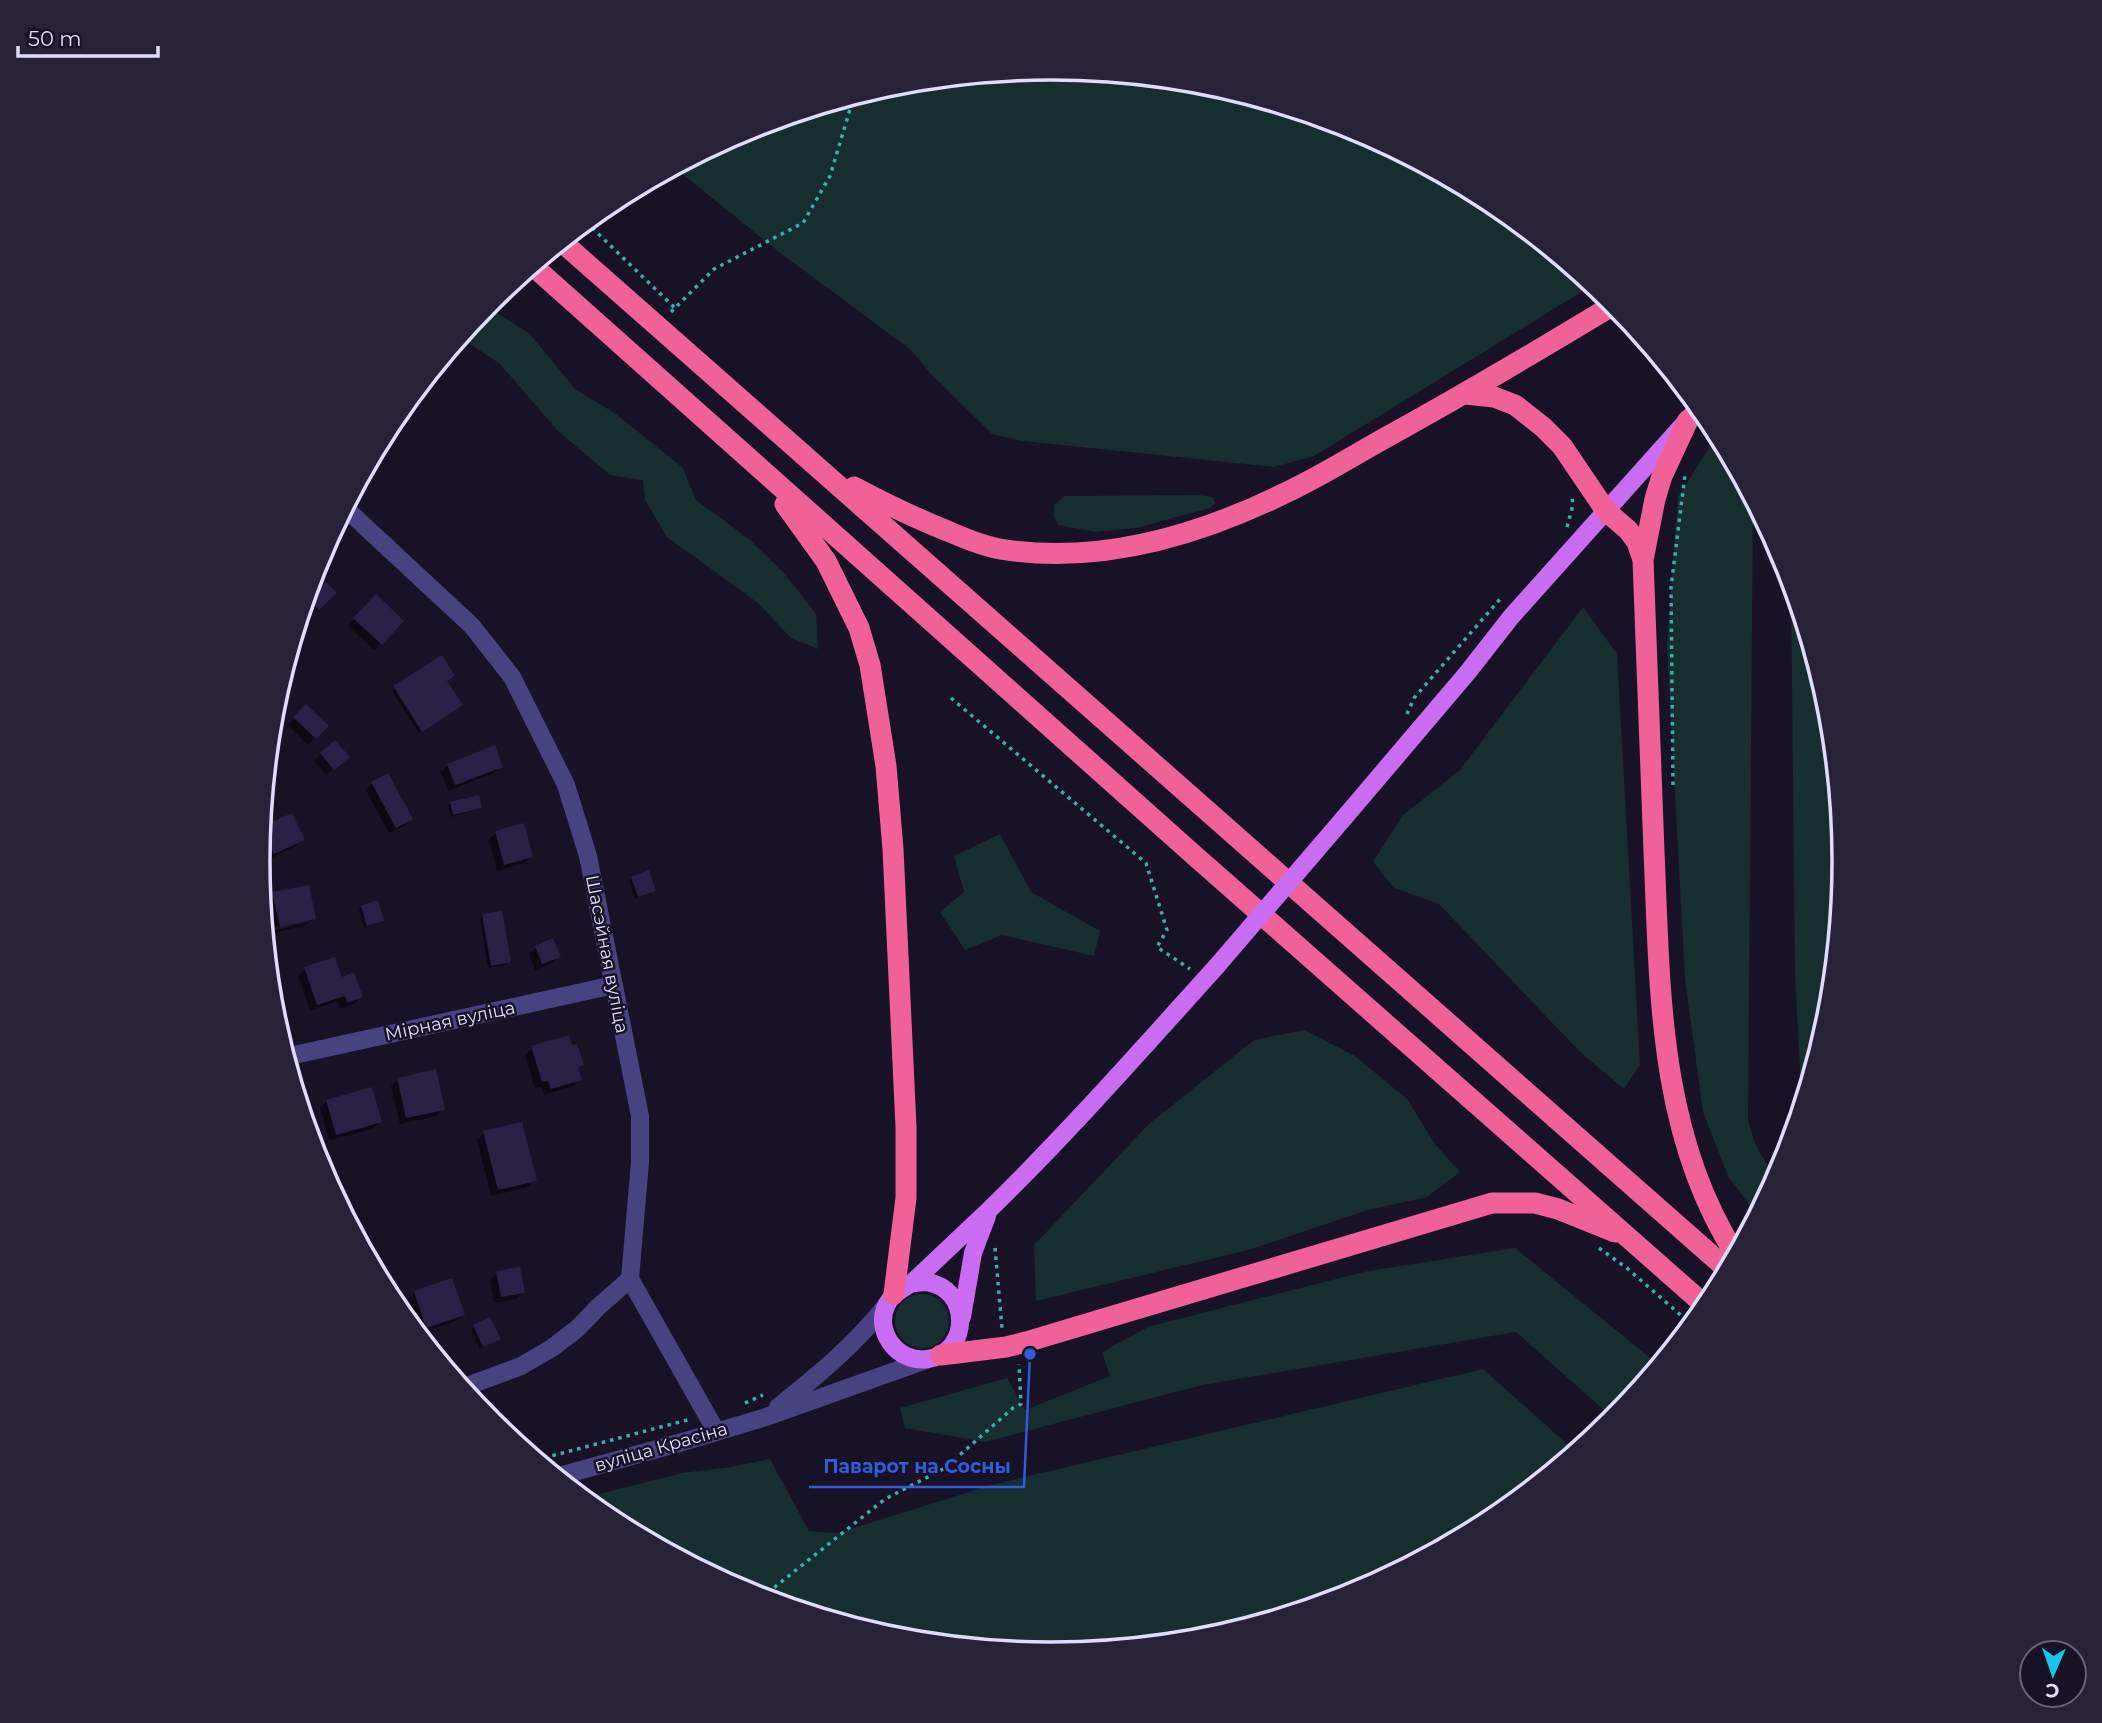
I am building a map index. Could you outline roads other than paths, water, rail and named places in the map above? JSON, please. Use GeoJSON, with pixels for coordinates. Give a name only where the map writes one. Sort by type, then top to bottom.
{"type":"FeatureCollection","features":[{"type":"Feature","properties":{"kind":"highway"},"geometry":{"type":"LineString","coordinates":[[569,248],[1720,1263]]}},
{"type":"Feature","properties":{"kind":"highway"},"geometry":{"type":"LineString","coordinates":[[539,271],[1184,847],[1698,1299]]}},
{"type":"Feature","properties":{"kind":"highway"},"geometry":{"type":"LineString","coordinates":[[824,471],[905,514],[999,549],[1079,553],[1166,540],[1283,494],[1466,394],[1604,310]]}},
{"type":"Feature","properties":{"kind":"highway"},"geometry":{"type":"LineString","coordinates":[[1466,394],[1494,397],[1515,405],[1562,446],[1606,511],[1628,530],[1637,542],[1643,560]]}},
{"type":"Feature","properties":{"kind":"highway"},"geometry":{"type":"LineString","coordinates":[[1692,417],[1662,476],[1643,560],[1659,966],[1668,1066],[1683,1136],[1703,1191],[1730,1246]]}},
{"type":"Feature","properties":{"kind":"highway"},"geometry":{"type":"LineString","coordinates":[[757,466],[826,561],[859,628],[870,664],[886,766],[893,849],[905,1113],[906,1198],[897,1294]]}},
{"type":"Feature","properties":{"kind":"highway"},"geometry":{"type":"LineString","coordinates":[[934,1357],[1026,1342],[1492,1203],[1535,1203],[1558,1209],[1630,1238]]}},
{"type":"Feature","properties":{"kind":"main road"},"geometry":{"type":"LineString","coordinates":[[989,1209],[973,1253],[961,1323],[955,1342],[934,1357],[908,1358],[896,1350],[883,1327],[883,1315],[897,1294],[989,1209],[1077,1121],[1216,967],[1468,672],[1511,617],[1692,416]]}},
{"type":"Feature","properties":{"kind":"main road"},"geometry":{"type":"LineString","coordinates":[[897,1294],[926,1282],[941,1287],[953,1297],[960,1312],[961,1323]]}},
{"type":"Feature","properties":{"kind":"street","name":"Шасэйная вуліца"},"geometry":{"type":"LineString","coordinates":[[352,514],[472,626],[512,677],[566,785],[588,856],[640,1116],[640,1163],[631,1279]]}},
{"type":"Feature","properties":{"kind":"street","name":"Мірная вуліца"},"geometry":{"type":"LineString","coordinates":[[295,1055],[614,985]]}},
{"type":"Feature","properties":{"kind":"street"},"geometry":{"type":"LineString","coordinates":[[472,1384],[521,1366],[552,1348],[631,1279],[716,1432]]}},
{"type":"Feature","properties":{"kind":"street","name":"вуліца Красіна"},"geometry":{"type":"LineString","coordinates":[[766,1417],[847,1349],[897,1294]]}},
{"type":"Feature","properties":{"kind":"street","name":"вуліца Красіна"},"geometry":{"type":"LineString","coordinates":[[567,1474],[766,1417],[934,1357]]}},
{"type":"Feature","properties":{"kind":"place","name":"Паварот на Сосны"},"geometry":{"type":"Point","coordinates":[1030,1354]}}]}
